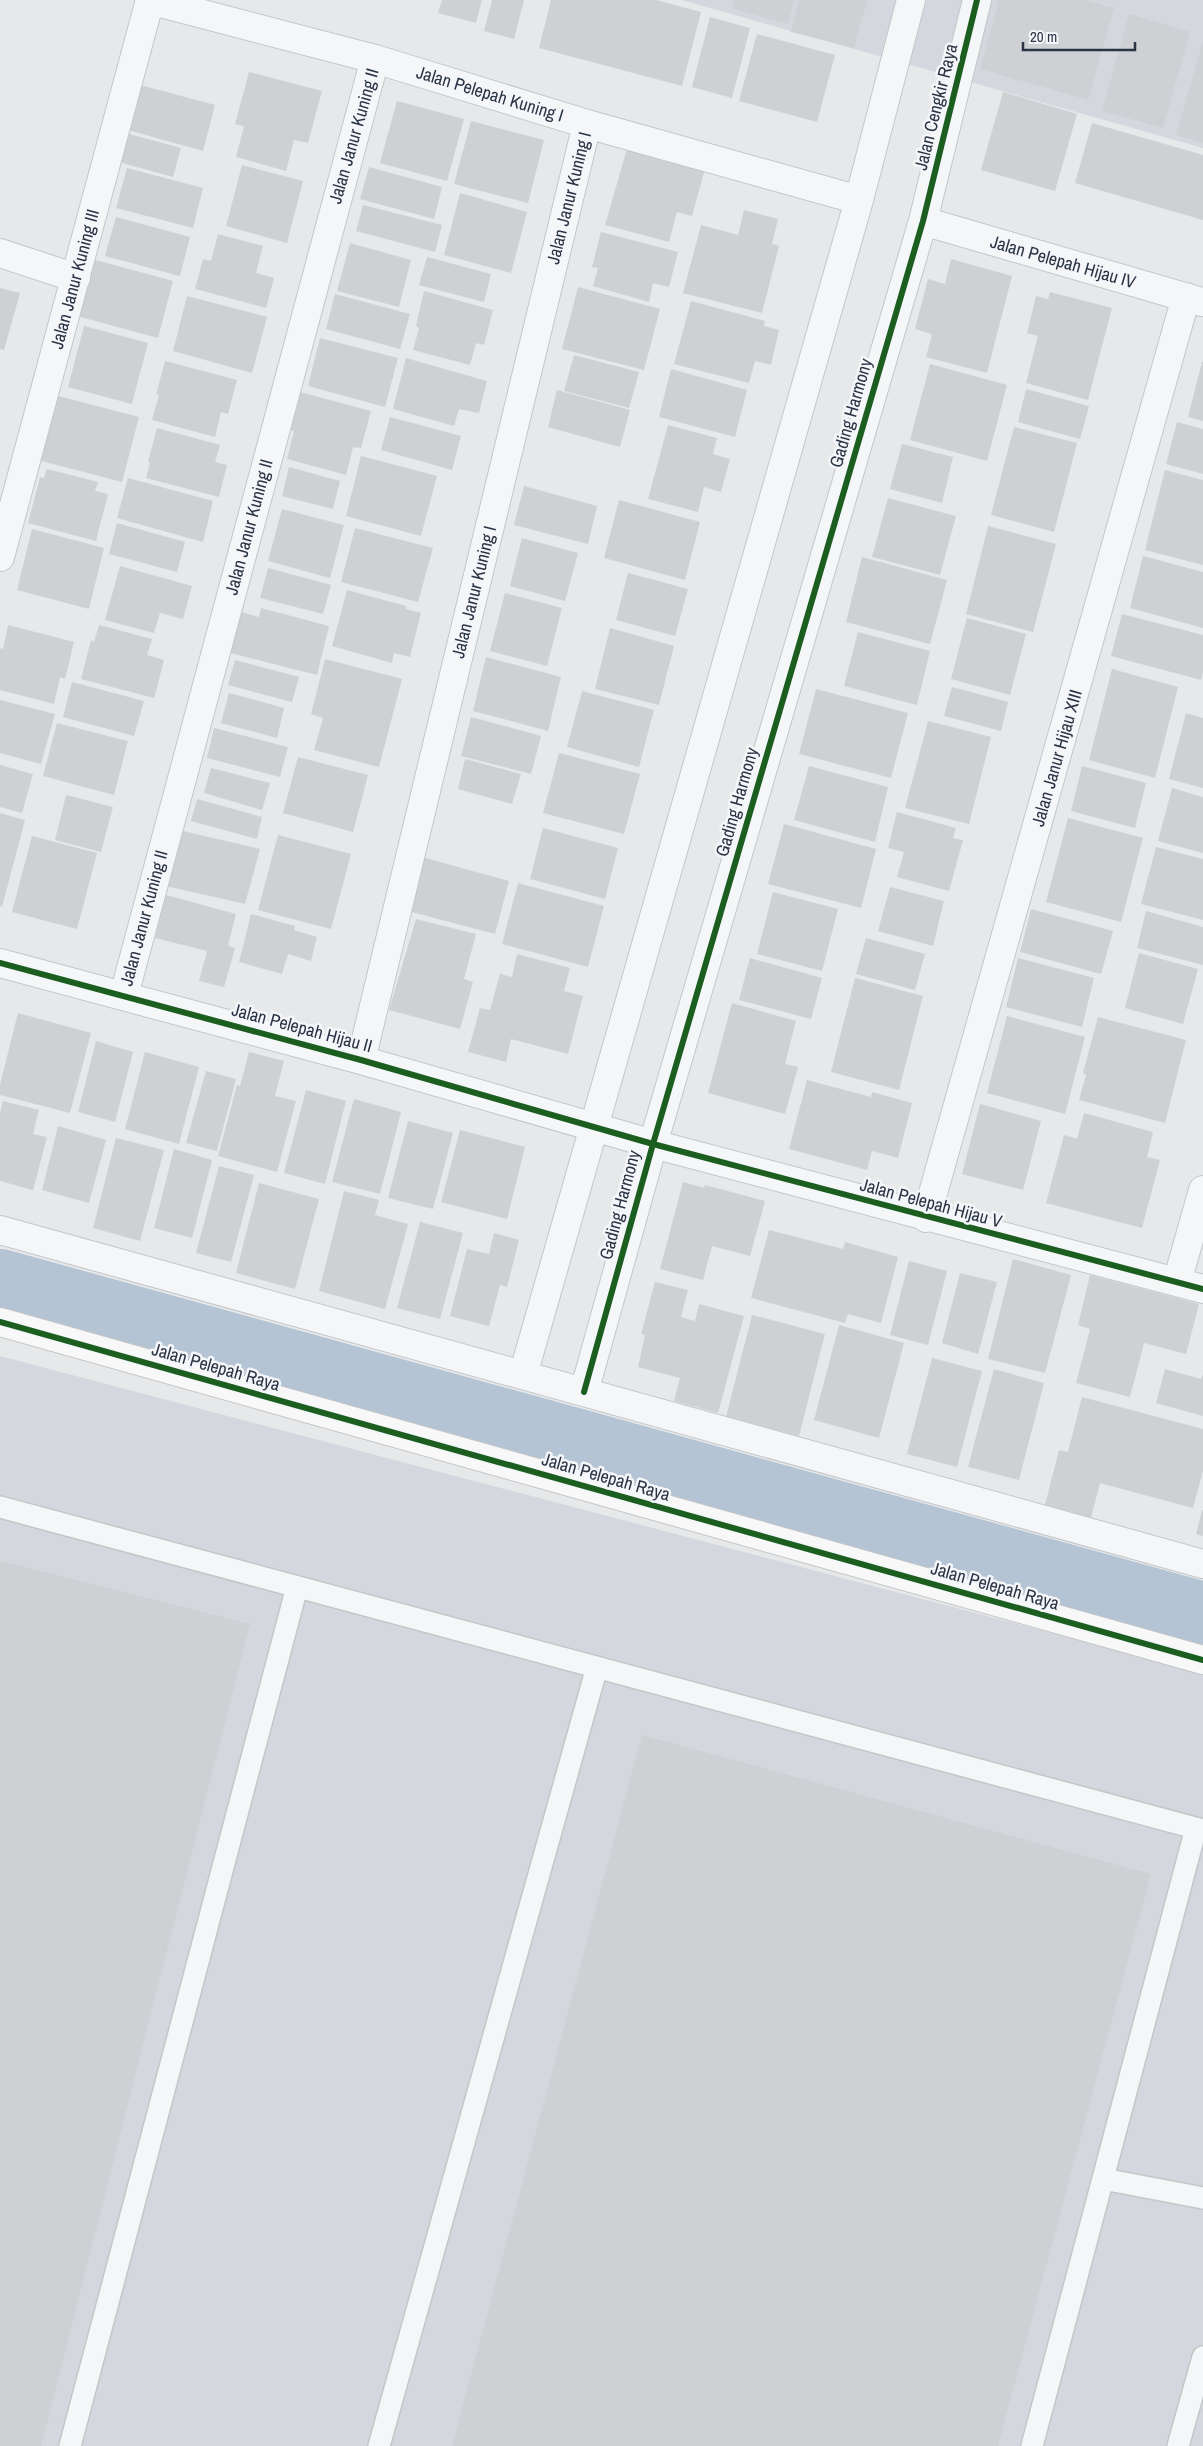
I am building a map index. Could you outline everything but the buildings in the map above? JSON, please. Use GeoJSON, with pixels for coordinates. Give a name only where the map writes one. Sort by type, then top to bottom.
{"type":"FeatureCollection","features":[{"type":"Feature","properties":{"kind":"street","name":"Jalan Pelepah Kuning I"},"geometry":{"type":"LineString","coordinates":[[150,0],[375,59],[587,124],[859,200]]}},
{"type":"Feature","properties":{"kind":"street","name":"Jalan Janur Kuning III"},"geometry":{"type":"LineString","coordinates":[[0,557],[150,0]]}},
{"type":"Feature","properties":{"kind":"street"},"geometry":{"type":"LineString","coordinates":[[523,1375],[859,200],[911,0]]}},
{"type":"Feature","properties":{"kind":"street","name":"Jalan Cengkir Raya"},"geometry":{"type":"LineString","coordinates":[[923,221],[977,0]]}},
{"type":"Feature","properties":{"kind":"street","name":"Jalan Janur Kuning II"},"geometry":{"type":"LineString","coordinates":[[124,995],[375,59]]}},
{"type":"Feature","properties":{"kind":"street","name":"Jalan Janur Kuning I"},"geometry":{"type":"LineString","coordinates":[[361,1060],[587,124]]}},
{"type":"Feature","properties":{"kind":"street","name":"Jalan Pelepah Hijau IV"},"geometry":{"type":"LineString","coordinates":[[923,221],[1194,300]]}},
{"type":"Feature","properties":{"kind":"street","name":"Gading Harmony"},"geometry":{"type":"LineString","coordinates":[[584,1392],[653,1144],[923,221]]}},
{"type":"Feature","properties":{"kind":"street"},"geometry":{"type":"LineString","coordinates":[[0,253],[76,278]]}},
{"type":"Feature","properties":{"kind":"street","name":"Jalan Janur Hijau XIII"},"geometry":{"type":"LineString","coordinates":[[926,1218],[1194,300]]}},
{"type":"Feature","properties":{"kind":"street","name":"Jalan Pelepah Hijau II"},"geometry":{"type":"LineString","coordinates":[[0,963],[361,1060],[653,1144]]}},
{"type":"Feature","properties":{"kind":"street","name":"Jalan Pelepah Hijau V"},"geometry":{"type":"LineString","coordinates":[[653,1144],[926,1218],[1203,1289]]}},
{"type":"Feature","properties":{"kind":"street"},"geometry":{"type":"LineString","coordinates":[[1177,1282],[1203,1190]]}},
{"type":"Feature","properties":{"kind":"street"},"geometry":{"type":"LineString","coordinates":[[0,1230],[1203,1564]]}},
{"type":"Feature","properties":{"kind":"street","name":"Jalan Pelepah Raya"},"geometry":{"type":"LineString","coordinates":[[0,1322],[1203,1660]]}},
{"type":"Feature","properties":{"kind":"lane"},"geometry":{"type":"LineString","coordinates":[[0,1507],[1199,1829],[1032,2446]]}},
{"type":"Feature","properties":{"kind":"lane"},"geometry":{"type":"LineString","coordinates":[[70,2446],[297,1587]]}},
{"type":"Feature","properties":{"kind":"lane"},"geometry":{"type":"LineString","coordinates":[[379,2446],[597,1667]]}},
{"type":"Feature","properties":{"kind":"lane"},"geometry":{"type":"LineString","coordinates":[[1103,2178],[1203,2198]]}},
{"type":"Feature","properties":{"kind":"lane"},"geometry":{"type":"LineString","coordinates":[[1178,2446],[1203,2357]]}},
{"type":"Feature","properties":{"kind":"shaded area"},"geometry":{"type":"Polygon","coordinates":[[[682,0],[1203,0],[1203,148],[682,0]]]}},
{"type":"Feature","properties":{"kind":"shaded area"},"geometry":{"type":"Polygon","coordinates":[[[0,1356],[1203,1673],[1203,2446],[0,2446],[0,1356]]]}},
{"type":"Feature","properties":{"kind":"waterway"},"geometry":{"type":"LineString","coordinates":[[0,1283],[1203,1616]]}},
{"type":"Feature","properties":{"kind":"cycle path"},"geometry":{"type":"LineString","coordinates":[[584,1392],[653,1144],[923,221],[977,0]]}},
{"type":"Feature","properties":{"kind":"cycle path"},"geometry":{"type":"LineString","coordinates":[[0,963],[361,1060],[653,1144],[1203,1289]]}},
{"type":"Feature","properties":{"kind":"cycle path"},"geometry":{"type":"LineString","coordinates":[[0,1322],[1203,1660]]}}]}
